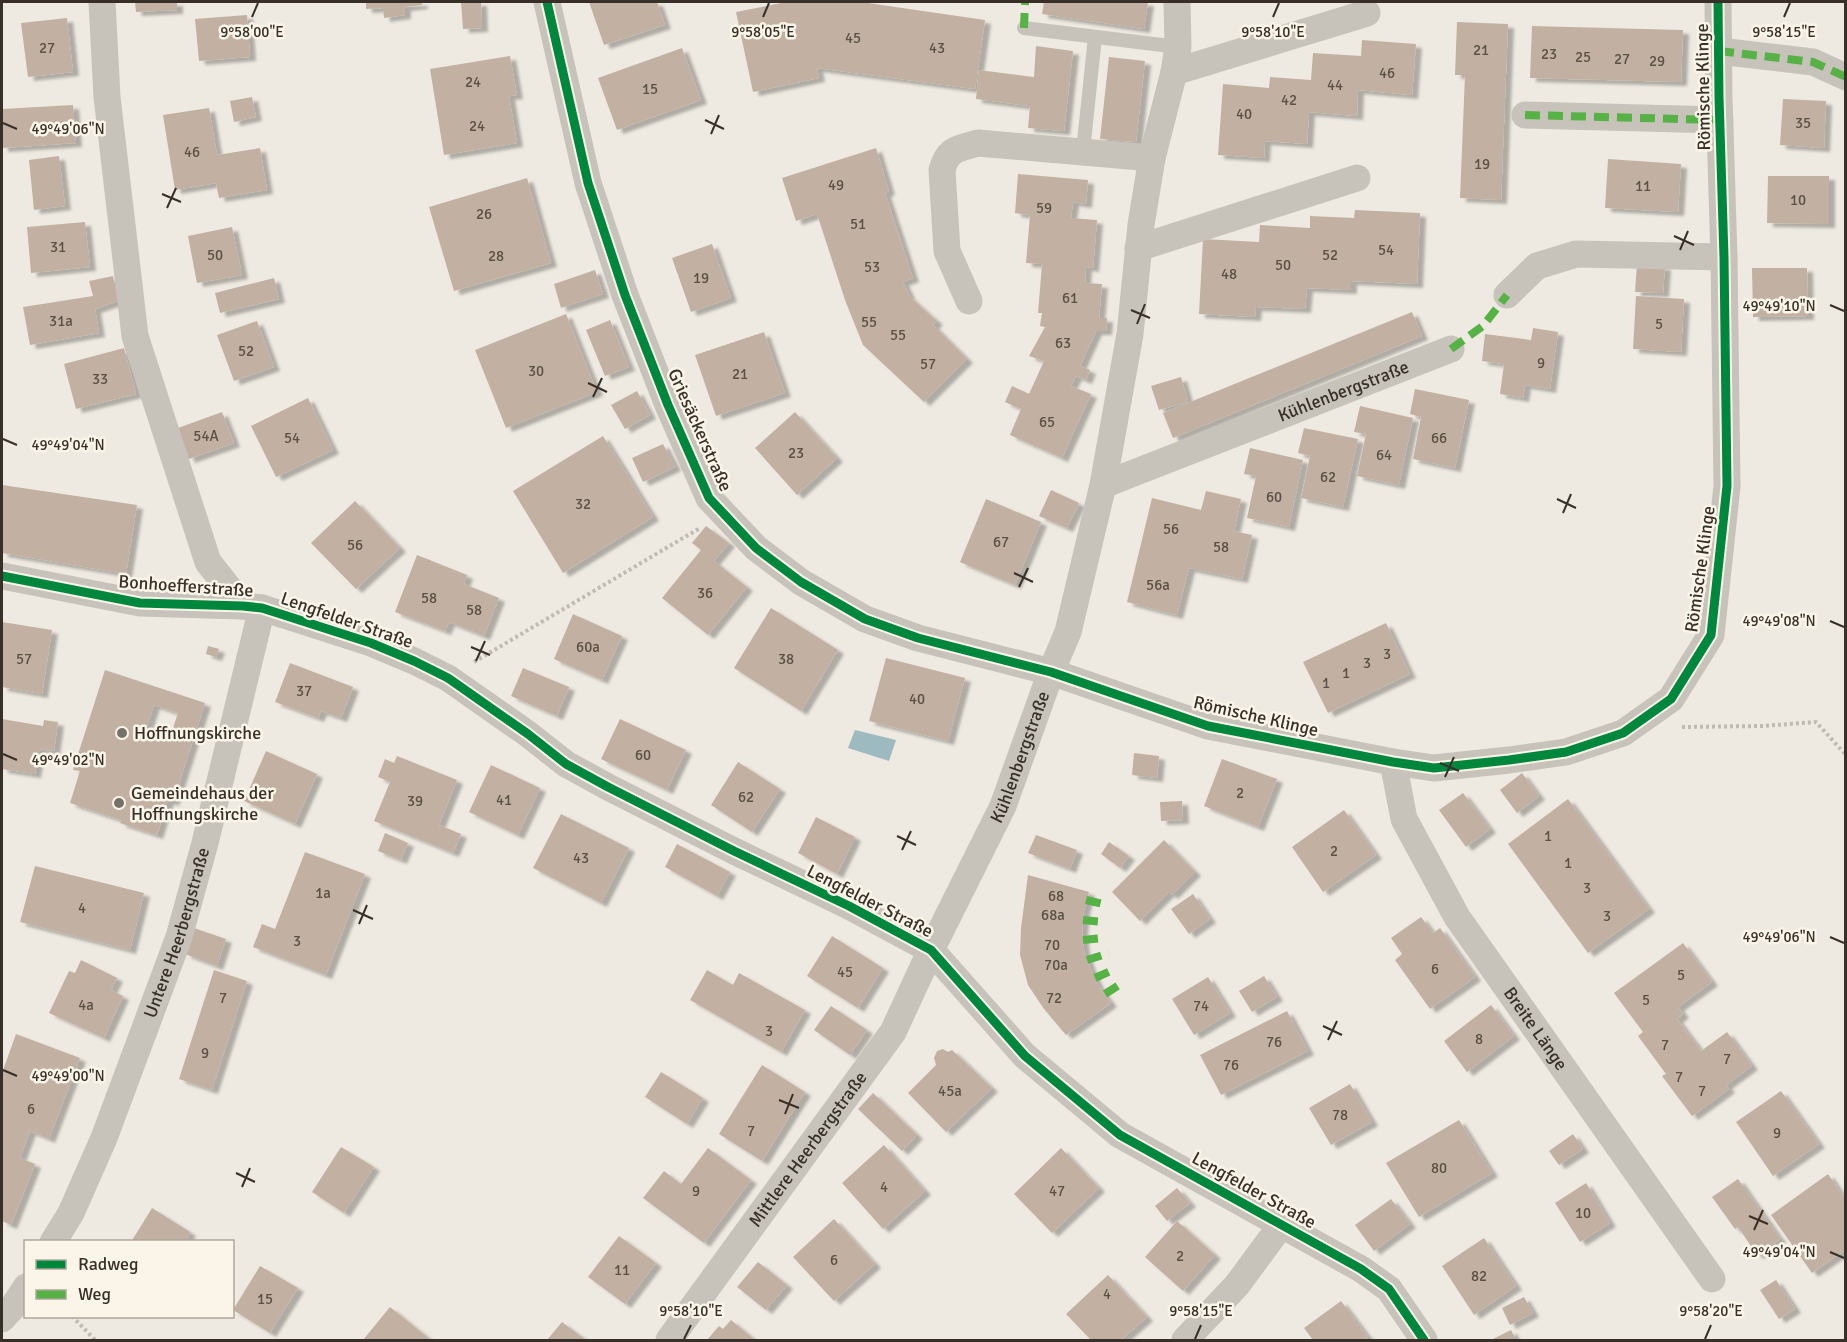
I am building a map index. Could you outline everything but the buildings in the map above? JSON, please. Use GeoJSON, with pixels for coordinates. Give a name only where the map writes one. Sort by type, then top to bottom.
{"type":"FeatureCollection","features":[{"type":"Feature","properties":{"kind":"street"},"geometry":{"type":"LineString","coordinates":[[102,2],[108,97],[135,336],[208,562],[252,607]]}},
{"type":"Feature","properties":{"kind":"street","name":"Griesäckerstraße"},"geometry":{"type":"LineString","coordinates":[[547,2],[588,183],[625,295],[668,405],[709,498],[756,548],[801,582],[865,619],[918,638],[1051,672]]}},
{"type":"Feature","properties":{"kind":"street","name":"Kühlenbergstraße"},"geometry":{"type":"LineString","coordinates":[[931,950],[1003,806],[1051,672],[1068,632],[1102,485],[1130,334],[1138,248],[1152,158],[1176,60],[1177,2]]}},
{"type":"Feature","properties":{"kind":"street","name":"Römische Klinge"},"geometry":{"type":"LineString","coordinates":[[1051,672],[1208,726],[1434,768],[1566,752],[1623,733],[1671,699],[1711,635],[1727,486],[1718,2]]}},
{"type":"Feature","properties":{"kind":"street"},"geometry":{"type":"LineString","coordinates":[[1176,60],[1367,13]]}},
{"type":"Feature","properties":{"kind":"street"},"geometry":{"type":"LineString","coordinates":[[1719,51],[1814,62],[1845,77]]}},
{"type":"Feature","properties":{"kind":"street","name":"Römische Klinge"},"geometry":{"type":"LineString","coordinates":[[1525,115],[1720,120]]}},
{"type":"Feature","properties":{"kind":"street"},"geometry":{"type":"LineString","coordinates":[[969,301],[947,251],[942,170],[945,158],[952,150],[978,143],[1152,158]]}},
{"type":"Feature","properties":{"kind":"street"},"geometry":{"type":"LineString","coordinates":[[1138,248],[1357,178]]}},
{"type":"Feature","properties":{"kind":"street"},"geometry":{"type":"LineString","coordinates":[[1507,295],[1537,266],[1576,254],[1724,257]]}},
{"type":"Feature","properties":{"kind":"street","name":"Kühlenbergstraße"},"geometry":{"type":"LineString","coordinates":[[1102,485],[1451,349]]}},
{"type":"Feature","properties":{"kind":"street","name":"Bonhoefferstraße"},"geometry":{"type":"LineString","coordinates":[[2,576],[140,603],[252,607]]}},
{"type":"Feature","properties":{"kind":"street","name":"Lengfelder Straße"},"geometry":{"type":"LineString","coordinates":[[252,607],[371,643],[448,678],[528,734],[566,764],[723,846],[849,906],[931,950],[1025,1056],[1120,1135],[1361,1269],[1389,1289],[1424,1341]]}},
{"type":"Feature","properties":{"kind":"street","name":"Untere Heerbergstraße"},"geometry":{"type":"LineString","coordinates":[[54,1240],[70,1213],[104,1138],[179,937],[205,843],[252,607]]}},
{"type":"Feature","properties":{"kind":"street","name":"Breite Länge"},"geometry":{"type":"LineString","coordinates":[[1393,762],[1404,819],[1457,917],[1712,1279]]}},
{"type":"Feature","properties":{"kind":"street","name":"Mittlere Heerbergstraße"},"geometry":{"type":"LineString","coordinates":[[669,1341],[893,1032],[931,950]]}},
{"type":"Feature","properties":{"kind":"street"},"geometry":{"type":"LineString","coordinates":[[1185,1341],[1237,1285],[1282,1224]]}},
{"type":"Feature","properties":{"kind":"street"},"geometry":{"type":"LineString","coordinates":[[2,1319],[24,1290]]}},
{"type":"Feature","properties":{"kind":"lane"},"geometry":{"type":"LineString","coordinates":[[1024,28],[1095,37],[1176,60]]}},
{"type":"Feature","properties":{"kind":"lane"},"geometry":{"type":"LineString","coordinates":[[1083,151],[1095,37]]}},
{"type":"Feature","properties":{"kind":"path"},"geometry":{"type":"LineString","coordinates":[[448,678],[723,514]]}},
{"type":"Feature","properties":{"kind":"path"},"geometry":{"type":"LineString","coordinates":[[1674,728],[1816,722],[1845,755]]}},
{"type":"Feature","properties":{"kind":"path"},"geometry":{"type":"LineString","coordinates":[[73,1318],[95,1341]]}},
{"type":"Feature","properties":{"kind":"water"},"geometry":{"type":"Polygon","coordinates":[[[855,730],[896,740],[889,761],[848,748],[855,730]]]}},
{"type":"Feature","properties":{"kind":"marked path"},"geometry":{"type":"LineString","coordinates":[[1024,28],[1025,2]]}},
{"type":"Feature","properties":{"kind":"marked path"},"geometry":{"type":"LineString","coordinates":[[1719,51],[1813,62],[1846,77]]}},
{"type":"Feature","properties":{"kind":"marked path"},"geometry":{"type":"LineString","coordinates":[[1525,115],[1720,120]]}},
{"type":"Feature","properties":{"kind":"marked path"},"geometry":{"type":"LineString","coordinates":[[1451,349],[1483,326],[1507,295]]}},
{"type":"Feature","properties":{"kind":"marked path"},"geometry":{"type":"LineString","coordinates":[[1086,900],[1107,905]]}},
{"type":"Feature","properties":{"kind":"marked path"},"geometry":{"type":"LineString","coordinates":[[1083,920],[1104,922]]}},
{"type":"Feature","properties":{"kind":"marked path"},"geometry":{"type":"LineString","coordinates":[[1083,940],[1104,938]]}},
{"type":"Feature","properties":{"kind":"marked path"},"geometry":{"type":"LineString","coordinates":[[1087,960],[1109,953]]}},
{"type":"Feature","properties":{"kind":"marked path"},"geometry":{"type":"LineString","coordinates":[[1095,978],[1115,969]]}},
{"type":"Feature","properties":{"kind":"marked path"},"geometry":{"type":"LineString","coordinates":[[1105,994],[1124,982]]}},
{"type":"Feature","properties":{"kind":"cycle path"},"geometry":{"type":"LineString","coordinates":[[547,2],[588,183],[625,295],[668,405],[709,498],[756,548],[801,582],[865,619],[918,638],[1051,672],[1208,726],[1434,768],[1566,752],[1623,733],[1671,699],[1711,635],[1727,486],[1718,2]]}},
{"type":"Feature","properties":{"kind":"cycle path"},"geometry":{"type":"LineString","coordinates":[[2,576],[140,603],[262,608],[371,643],[448,678],[528,734],[566,764],[734,851],[849,906],[931,950],[1025,1056],[1120,1135],[1361,1269],[1389,1289],[1424,1340]]}},
{"type":"Feature","properties":{"kind":"place","name":"Hoffnungskirche"},"geometry":{"type":"Point","coordinates":[122,733]}},
{"type":"Feature","properties":{"kind":"place","name":"Gemeindehaus der Hoffnungskirche"},"geometry":{"type":"Point","coordinates":[119,803]}}]}
